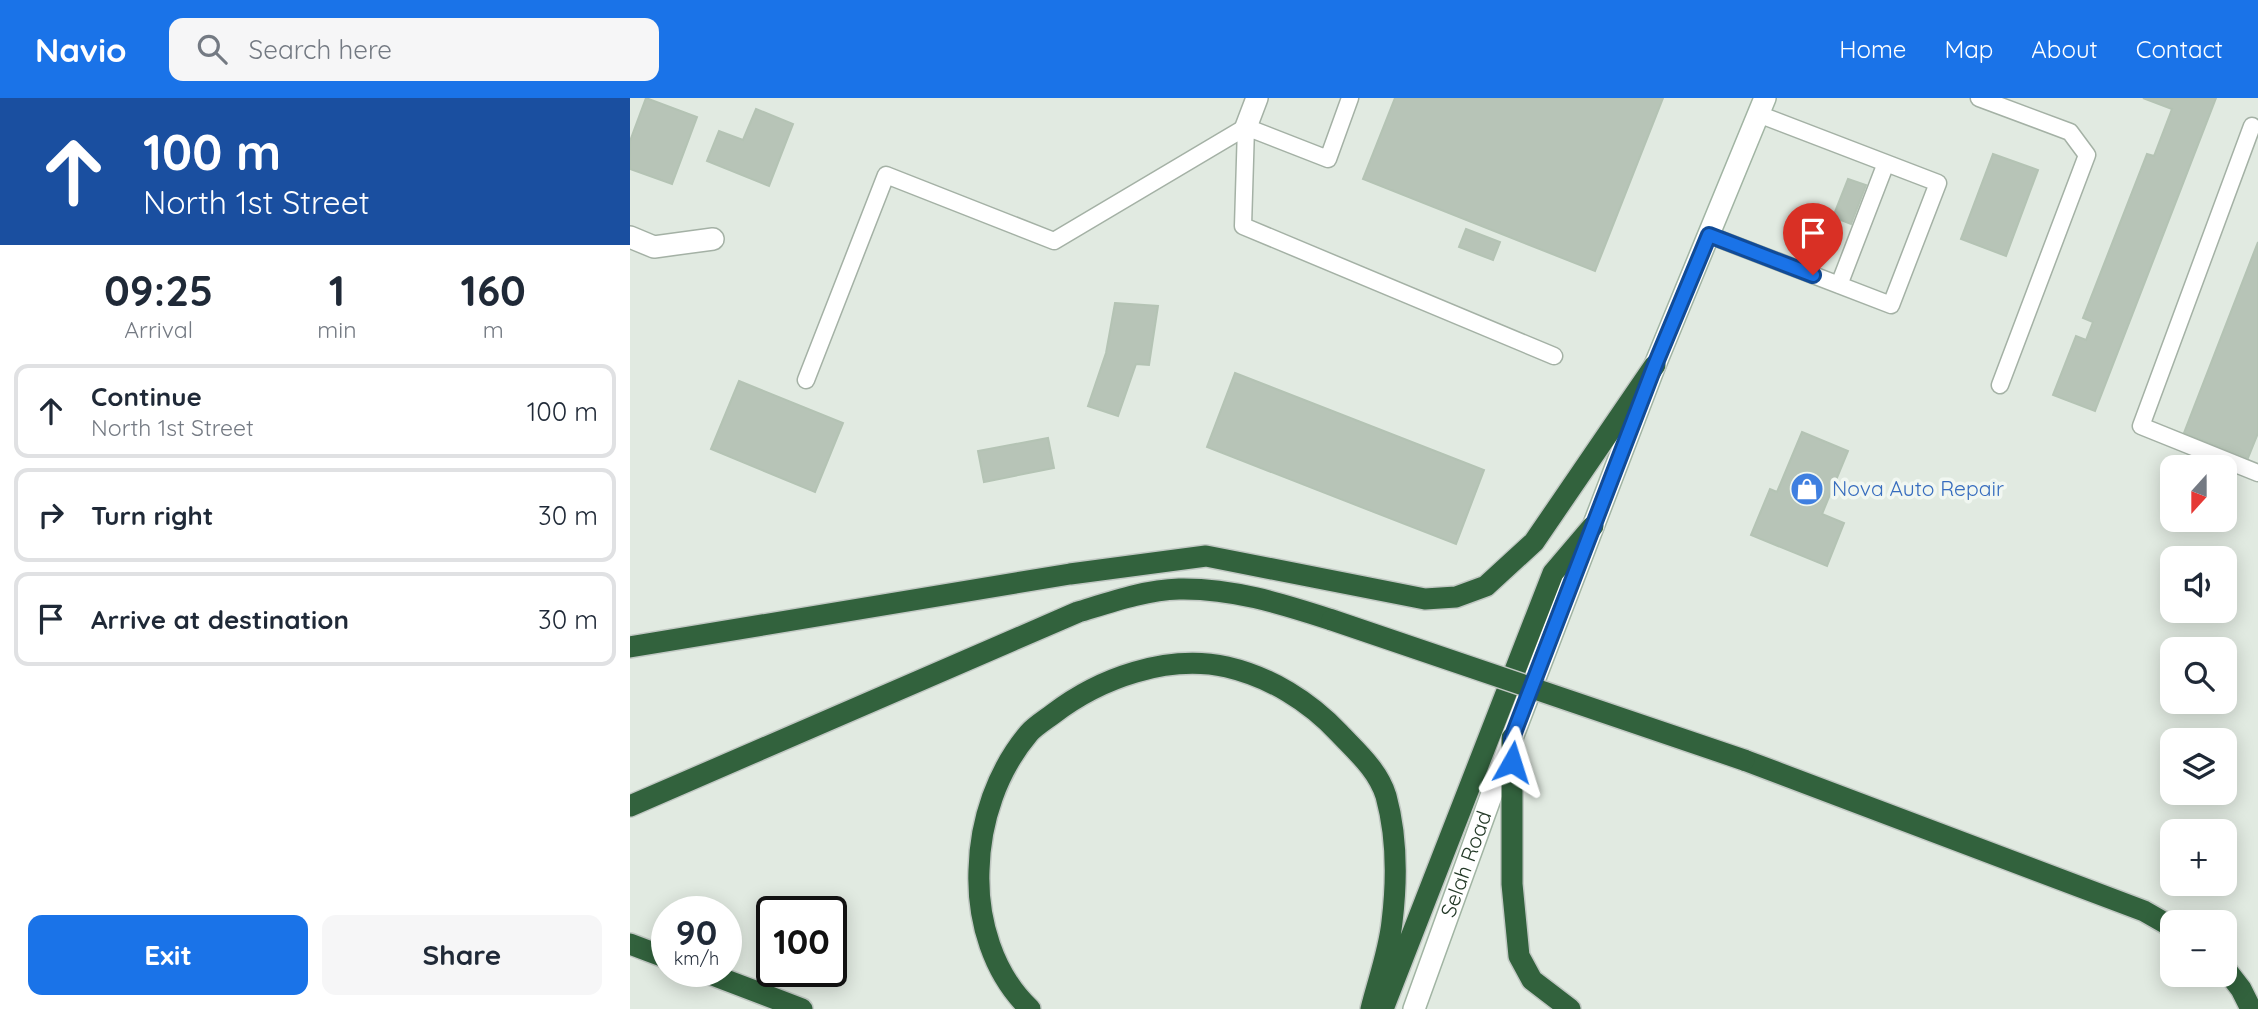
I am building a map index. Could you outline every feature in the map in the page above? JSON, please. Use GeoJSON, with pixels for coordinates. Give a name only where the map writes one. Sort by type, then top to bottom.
{"type":"FeatureCollection","features":[{"type":"Feature","properties":{"kind":"highway"},"geometry":{"type":"LineString","coordinates":[[630,648],[1070,574],[1206,556],[1424,599],[1457,597],[1486,586],[1534,542],[1655,365]]}},
{"type":"Feature","properties":{"kind":"highway"},"geometry":{"type":"LineString","coordinates":[[1384,1009],[1553,573],[1593,526]]}},
{"type":"Feature","properties":{"kind":"highway"},"geometry":{"type":"LineString","coordinates":[[630,806],[1078,612],[1129,597],[1177,589],[1227,591],[1275,602],[1332,620],[1744,760],[2144,911],[2160,920]]}},
{"type":"Feature","properties":{"kind":"highway"},"geometry":{"type":"LineString","coordinates":[[1030,1009],[1003,977],[986,935],[978,891],[979,844],[1005,767],[1030,732],[1069,702],[1105,682],[1147,669],[1188,664],[1226,667],[1275,683],[1325,718],[1370,765],[1385,793],[1395,839],[1392,923],[1371,1009]]}},
{"type":"Feature","properties":{"kind":"highway"},"geometry":{"type":"LineString","coordinates":[[1512,738],[1512,884],[1519,956],[1532,980],[1570,1009]]}},
{"type":"Feature","properties":{"kind":"highway"},"geometry":{"type":"LineString","coordinates":[[630,944],[651,952]]}},
{"type":"Feature","properties":{"kind":"highway"},"geometry":{"type":"LineString","coordinates":[[2237,984],[2251,1009]]}},
{"type":"Feature","properties":{"kind":"highway"},"geometry":{"type":"LineString","coordinates":[[742,986],[802,1009]]}},
{"type":"Feature","properties":{"kind":"main road"},"geometry":{"type":"LineString","coordinates":[[1246,127],[1257,98]]}},
{"type":"Feature","properties":{"kind":"main road","name":"Selah Road"},"geometry":{"type":"LineString","coordinates":[[1414,1009],[1512,738],[1655,365],[1762,106]]}},
{"type":"Feature","properties":{"kind":"main road"},"geometry":{"type":"LineString","coordinates":[[630,237],[654,247],[713,239]]}},
{"type":"Feature","properties":{"kind":"lane"},"geometry":{"type":"LineString","coordinates":[[1246,127],[1328,159],[1350,98]]}},
{"type":"Feature","properties":{"kind":"lane"},"geometry":{"type":"LineString","coordinates":[[1979,98],[2070,132],[2087,155],[2000,385]]}},
{"type":"Feature","properties":{"kind":"lane"},"geometry":{"type":"LineString","coordinates":[[1709,235],[1891,305],[1938,183],[1885,163],[1762,106]]}},
{"type":"Feature","properties":{"kind":"lane"},"geometry":{"type":"LineString","coordinates":[[2252,125],[2141,426],[2258,473]]}},
{"type":"Feature","properties":{"kind":"lane"},"geometry":{"type":"LineString","coordinates":[[1246,127],[1243,226],[1554,356]]}},
{"type":"Feature","properties":{"kind":"lane"},"geometry":{"type":"LineString","coordinates":[[806,380],[886,175],[1054,241],[1246,127]]}},
{"type":"Feature","properties":{"kind":"lane"},"geometry":{"type":"LineString","coordinates":[[1839,285],[1885,163]]}},
{"type":"Feature","properties":{"kind":"building"},"geometry":{"type":"Polygon","coordinates":[[[646,98],[697,117],[672,184],[630,169],[630,141],[646,98]]]}},
{"type":"Feature","properties":{"kind":"building"},"geometry":{"type":"Polygon","coordinates":[[[1395,98],[1663,98],[1595,271],[1363,179],[1395,98]]]}},
{"type":"Feature","properties":{"kind":"building"},"geometry":{"type":"Polygon","coordinates":[[[2143,98],[2216,98],[2095,411],[2053,395],[2076,336],[2086,340],[2093,322],[2083,318],[2147,154],[2154,156],[2172,109],[2143,98]]]}},
{"type":"Feature","properties":{"kind":"building"},"geometry":{"type":"Polygon","coordinates":[[[756,109],[793,124],[769,186],[707,161],[719,131],[743,140],[756,109]]]}},
{"type":"Feature","properties":{"kind":"building"},"geometry":{"type":"Polygon","coordinates":[[[1993,154],[2038,170],[2006,256],[1961,239],[1993,154]]]}},
{"type":"Feature","properties":{"kind":"building"},"geometry":{"type":"Polygon","coordinates":[[[1848,179],[1866,185],[1851,224],[1833,217],[1848,179]]]}},
{"type":"Feature","properties":{"kind":"building"},"geometry":{"type":"Polygon","coordinates":[[[1466,229],[1500,242],[1493,260],[1459,247],[1466,229]]]}},
{"type":"Feature","properties":{"kind":"building"},"geometry":{"type":"Polygon","coordinates":[[[2258,242],[2258,433],[2248,458],[2184,433],[2258,242]]]}},
{"type":"Feature","properties":{"kind":"building"},"geometry":{"type":"Polygon","coordinates":[[[1115,303],[1158,306],[1149,365],[1136,364],[1118,416],[1088,406],[1106,353],[1115,303]]]}},
{"type":"Feature","properties":{"kind":"building"},"geometry":{"type":"Polygon","coordinates":[[[1235,373],[1484,470],[1456,544],[1207,447],[1235,373]]]}},
{"type":"Feature","properties":{"kind":"building"},"geometry":{"type":"Polygon","coordinates":[[[739,381],[843,423],[815,492],[711,449],[739,381]]]}},
{"type":"Feature","properties":{"kind":"building"},"geometry":{"type":"Polygon","coordinates":[[[1802,432],[1848,451],[1822,514],[1844,523],[1827,566],[1751,535],[1770,489],[1777,492],[1802,432]]]}},
{"type":"Feature","properties":{"kind":"building"},"geometry":{"type":"Polygon","coordinates":[[[1048,438],[1054,468],[984,482],[978,451],[1048,438]]]}},
{"type":"Feature","properties":{"kind":"place","name":"Nova Auto Repair"},"geometry":{"type":"Point","coordinates":[1807,489]}},
{"type":"Feature","properties":{"kind":"route"},"geometry":{"type":"LineString","coordinates":[[1512,762],[1512,738],[1655,365],[1709,235],[1813,275]]}}]}
